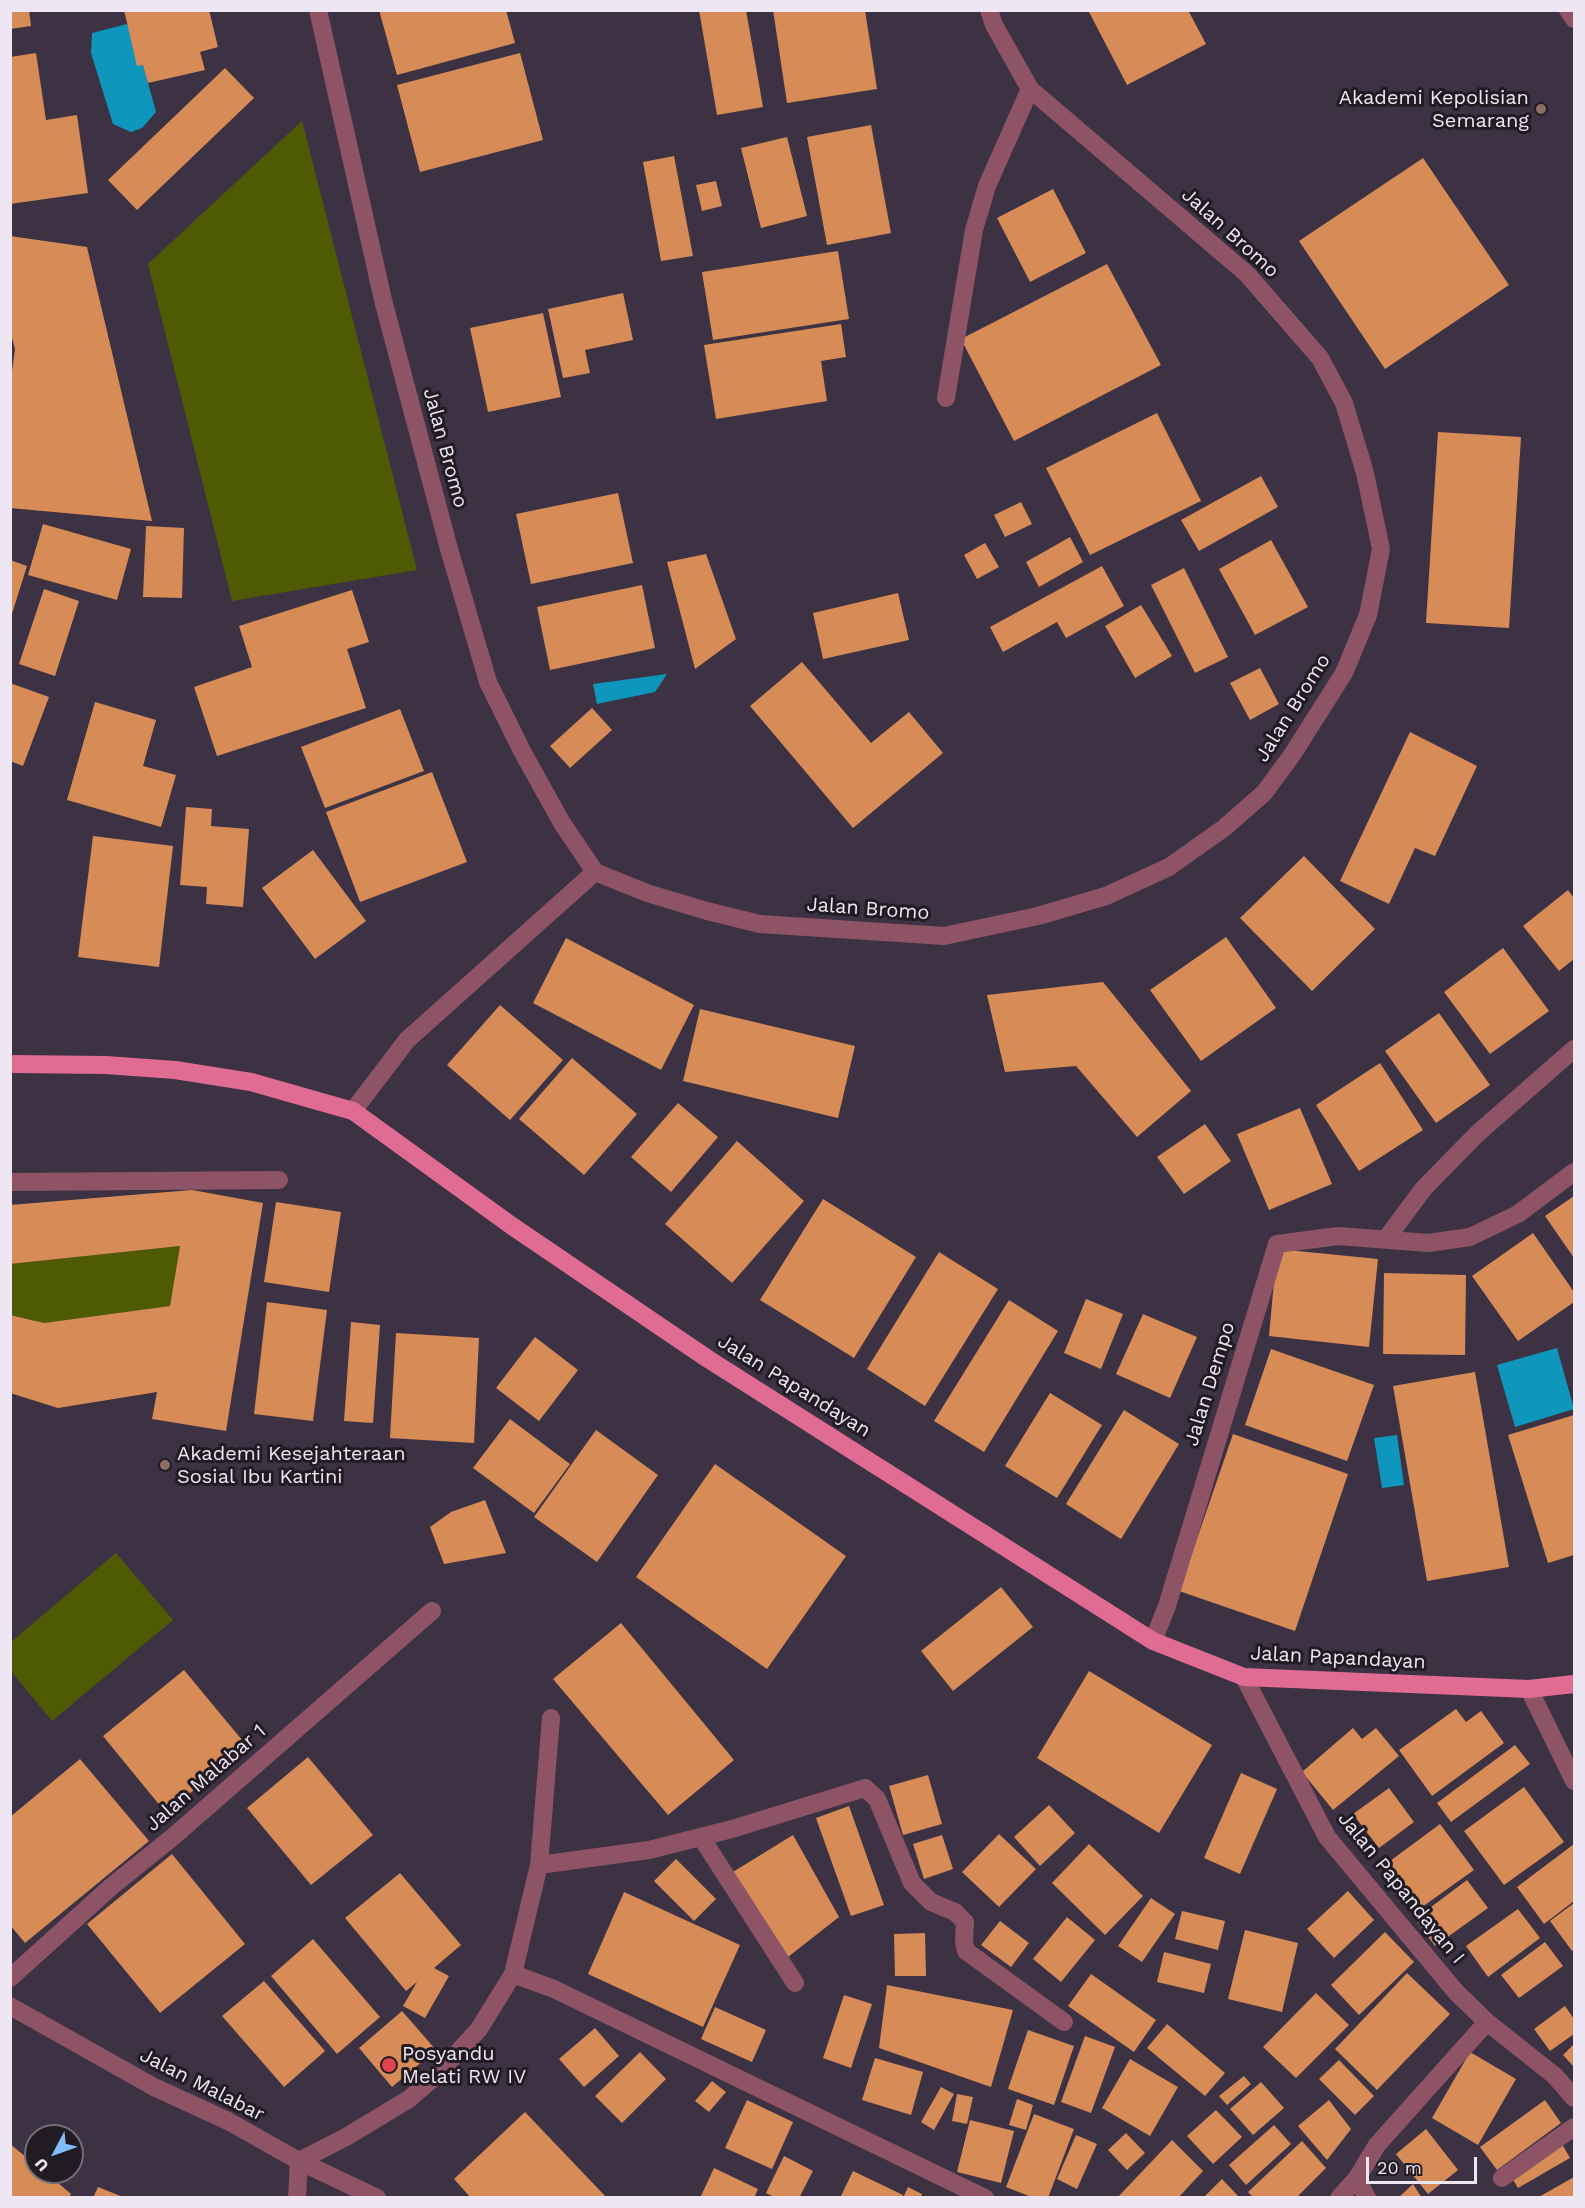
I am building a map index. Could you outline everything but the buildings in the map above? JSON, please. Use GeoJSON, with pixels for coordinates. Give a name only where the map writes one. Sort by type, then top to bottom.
{"type":"FeatureCollection","features":[{"type":"Feature","properties":{"kind":"main road","name":"Jalan Papandayan"},"geometry":{"type":"LineString","coordinates":[[10,1064],[106,1065],[175,1070],[262,1085],[353,1111],[512,1226],[708,1359],[1154,1641],[1244,1677],[1529,1689],[1575,1684]]}},
{"type":"Feature","properties":{"kind":"street","name":"Jalan Bromo"},"geometry":{"type":"LineString","coordinates":[[318,10],[383,300],[449,549],[488,682],[556,813],[595,872],[647,893],[760,924],[944,936],[1038,916],[1106,896],[1169,867],[1224,828],[1264,794],[1292,755],[1344,673],[1368,615],[1381,549],[1365,473],[1344,403],[1320,358],[1248,274],[1030,89],[994,25],[989,10]]}},
{"type":"Feature","properties":{"kind":"street"},"geometry":{"type":"LineString","coordinates":[[1568,10],[1575,19]]}},
{"type":"Feature","properties":{"kind":"street"},"geometry":{"type":"LineString","coordinates":[[946,398],[974,230],[987,186],[1030,89]]}},
{"type":"Feature","properties":{"kind":"street"},"geometry":{"type":"LineString","coordinates":[[353,1111],[407,1040],[595,872]]}},
{"type":"Feature","properties":{"kind":"street"},"geometry":{"type":"LineString","coordinates":[[1386,1239],[1424,1188],[1470,1141],[1575,1049]]}},
{"type":"Feature","properties":{"kind":"street","name":"Jalan Dempo"},"geometry":{"type":"LineString","coordinates":[[1154,1641],[1167,1606],[1275,1248],[1283,1242],[1338,1236],[1428,1243],[1470,1237],[1518,1214],[1575,1173]]}},
{"type":"Feature","properties":{"kind":"street"},"geometry":{"type":"LineString","coordinates":[[10,1182],[279,1180]]}},
{"type":"Feature","properties":{"kind":"street","name":"Jalan Malabar 1"},"geometry":{"type":"LineString","coordinates":[[10,1978],[112,1886],[174,1836],[432,1611]]}},
{"type":"Feature","properties":{"kind":"street","name":"Jalan Papandayan I"},"geometry":{"type":"LineString","coordinates":[[1244,1677],[1327,1837],[1456,1992],[1487,2022],[1555,2076],[1575,2098]]}},
{"type":"Feature","properties":{"kind":"street"},"geometry":{"type":"LineString","coordinates":[[1529,1689],[1575,1781]]}},
{"type":"Feature","properties":{"kind":"street"},"geometry":{"type":"LineString","coordinates":[[297,2198],[298,2161],[346,2137],[409,2099],[438,2074],[479,2030],[513,1974],[539,1865],[551,1718]]}},
{"type":"Feature","properties":{"kind":"street"},"geometry":{"type":"LineString","coordinates":[[539,1865],[649,1850],[701,1837],[841,1794],[868,1789],[877,1799],[912,1883],[931,1902],[955,1912],[965,1922],[966,1951],[1064,2022]]}},
{"type":"Feature","properties":{"kind":"street"},"geometry":{"type":"LineString","coordinates":[[701,1837],[795,1983]]}},
{"type":"Feature","properties":{"kind":"street"},"geometry":{"type":"LineString","coordinates":[[513,1974],[554,1989],[985,2198]]}},
{"type":"Feature","properties":{"kind":"street","name":"Jalan Malabar"},"geometry":{"type":"LineString","coordinates":[[10,2006],[154,2087],[228,2121],[298,2161],[377,2198]]}},
{"type":"Feature","properties":{"kind":"street"},"geometry":{"type":"LineString","coordinates":[[1340,2198],[1358,2178],[1377,2145],[1487,2022]]}},
{"type":"Feature","properties":{"kind":"street"},"geometry":{"type":"LineString","coordinates":[[1502,2178],[1575,2127]]}},
{"type":"Feature","properties":{"kind":"street"},"geometry":{"type":"LineString","coordinates":[[1358,2178],[1368,2198]]}},
{"type":"Feature","properties":{"kind":"green space"},"geometry":{"type":"Polygon","coordinates":[[[302,121],[417,570],[232,601],[148,264],[302,121]]]}},
{"type":"Feature","properties":{"kind":"green space"},"geometry":{"type":"Polygon","coordinates":[[[180,1246],[170,1306],[44,1323],[11,1315],[10,1264],[180,1246]]]}},
{"type":"Feature","properties":{"kind":"green space"},"geometry":{"type":"Polygon","coordinates":[[[116,1553],[173,1620],[52,1721],[11,1671],[11,1642],[116,1553]]]}},
{"type":"Feature","properties":{"kind":"water"},"geometry":{"type":"Polygon","coordinates":[[[127,24],[143,65],[156,112],[142,128],[131,132],[113,124],[91,53],[92,33],[127,24]]]}},
{"type":"Feature","properties":{"kind":"water"},"geometry":{"type":"Polygon","coordinates":[[[667,674],[655,692],[597,704],[593,684],[667,674]]]}},
{"type":"Feature","properties":{"kind":"water"},"geometry":{"type":"Polygon","coordinates":[[[1557,1348],[1574,1409],[1515,1427],[1497,1365],[1557,1348]]]}},
{"type":"Feature","properties":{"kind":"water"},"geometry":{"type":"Polygon","coordinates":[[[1397,1435],[1404,1485],[1382,1488],[1374,1438],[1397,1435]]]}},
{"type":"Feature","properties":{"kind":"place","name":"Akademi Kepolisian Semarang"},"geometry":{"type":"Point","coordinates":[1541,109]}},
{"type":"Feature","properties":{"kind":"place","name":"Akademi Kesejahteraan Sosial Ibu Kartini"},"geometry":{"type":"Point","coordinates":[165,1465]}},
{"type":"Feature","properties":{"kind":"place","name":"Posyandu Melati RW IV"},"geometry":{"type":"Point","coordinates":[389,2065]}}]}
